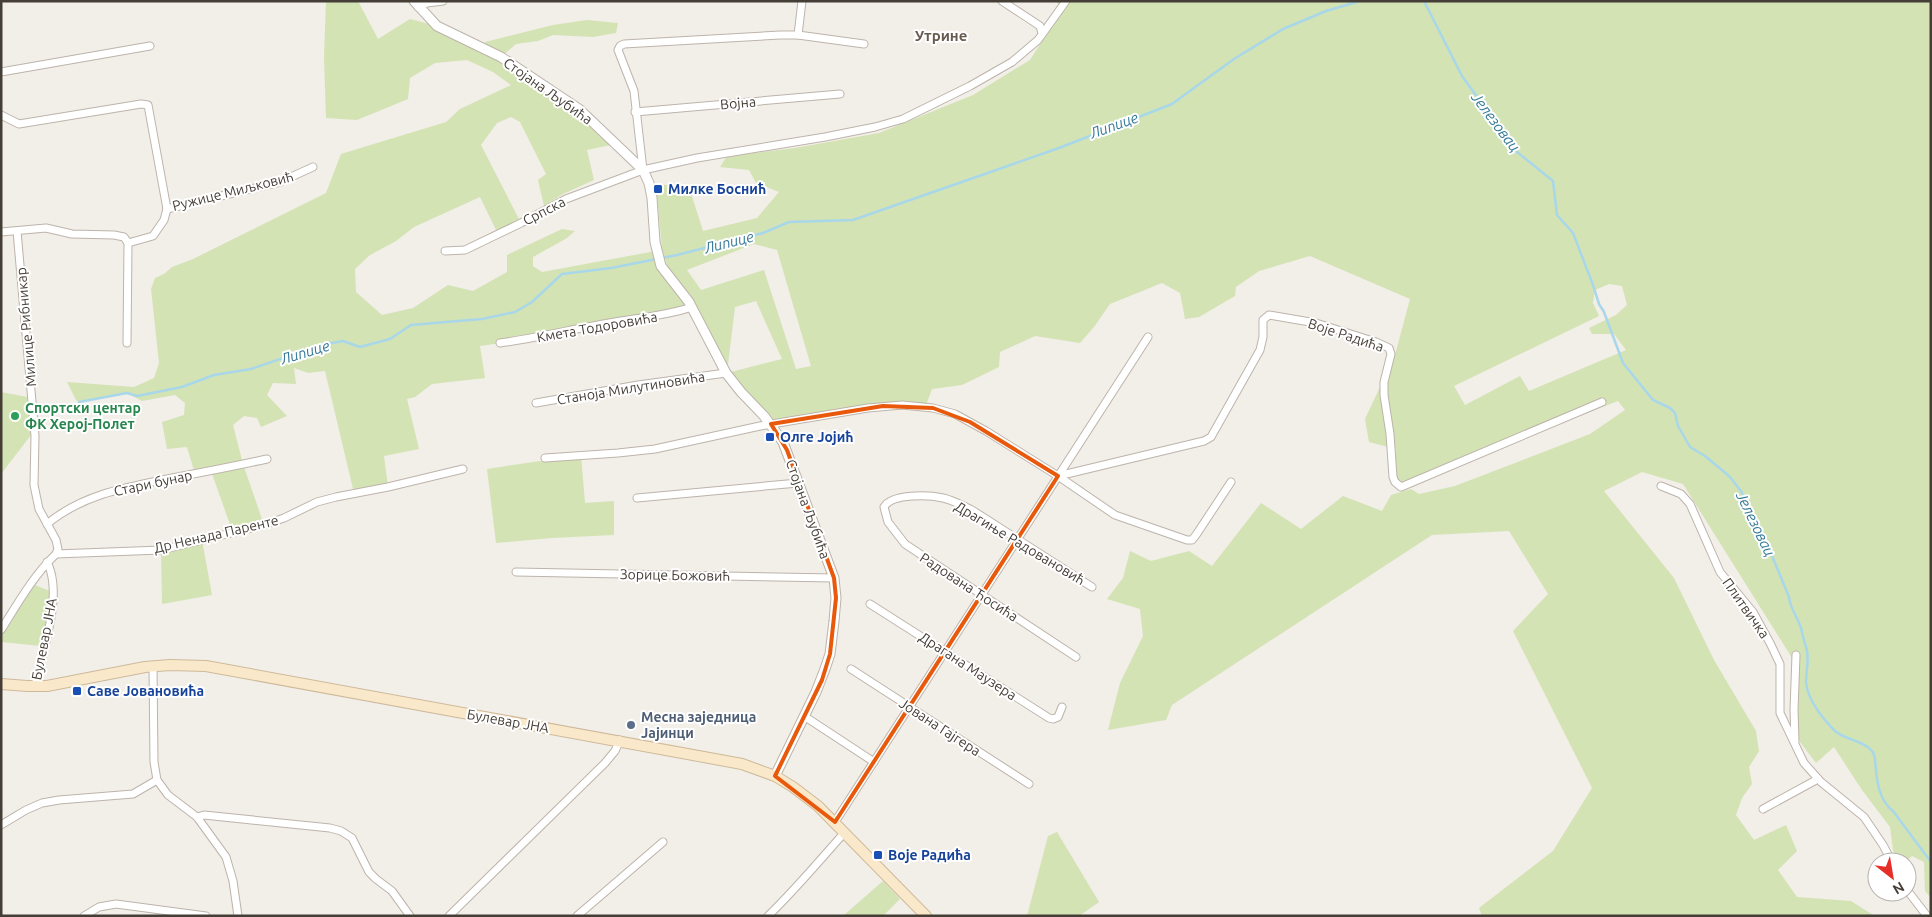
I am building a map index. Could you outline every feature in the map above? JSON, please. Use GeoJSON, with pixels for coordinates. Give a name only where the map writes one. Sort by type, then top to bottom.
{"type":"FeatureCollection","features":[{"type":"Feature","properties":{"kind":"main road","name":"Булевар ЈНА"},"geometry":{"type":"LineString","coordinates":[[1,684],[35,686],[73,682],[153,666],[185,664],[206,666],[365,696],[620,740],[742,764],[775,776],[810,799],[845,832],[926,916]]}},
{"type":"Feature","properties":{"kind":"street"},"geometry":{"type":"LineString","coordinates":[[416,4],[443,1]]}},
{"type":"Feature","properties":{"kind":"street"},"geometry":{"type":"LineString","coordinates":[[798,35],[802,1]]}},
{"type":"Feature","properties":{"kind":"street"},"geometry":{"type":"LineString","coordinates":[[1002,1],[1040,26],[1042,33]]}},
{"type":"Feature","properties":{"kind":"street","name":"Српска"},"geometry":{"type":"LineString","coordinates":[[445,251],[465,250],[566,199],[643,170],[696,158],[834,136],[903,119],[998,70],[1026,51],[1038,40],[1066,1]]}},
{"type":"Feature","properties":{"kind":"street","name":"Стојана Љубића"},"geometry":{"type":"LineString","coordinates":[[416,4],[437,26],[500,57],[579,109],[643,170],[649,182],[652,198],[658,259],[692,308],[726,373],[771,424],[783,442],[834,578],[836,606],[830,654],[822,680],[775,776]]}},
{"type":"Feature","properties":{"kind":"street"},"geometry":{"type":"LineString","coordinates":[[643,170],[634,91],[618,50],[620,46],[624,44],[749,36],[798,35],[864,44]]}},
{"type":"Feature","properties":{"kind":"street"},"geometry":{"type":"LineString","coordinates":[[1,72],[150,46]]}},
{"type":"Feature","properties":{"kind":"street","name":"Војна"},"geometry":{"type":"LineString","coordinates":[[635,112],[840,94]]}},
{"type":"Feature","properties":{"kind":"street","name":"Ружице Миљковић"},"geometry":{"type":"LineString","coordinates":[[1,115],[19,124],[141,104],[148,105],[167,209],[280,182],[313,167]]}},
{"type":"Feature","properties":{"kind":"street"},"geometry":{"type":"LineString","coordinates":[[128,243],[153,236],[164,220],[167,209]]}},
{"type":"Feature","properties":{"kind":"street"},"geometry":{"type":"LineString","coordinates":[[1,232],[46,228],[80,235],[118,235],[124,237],[128,243],[127,343]]}},
{"type":"Feature","properties":{"kind":"street","name":"Милице Рибникар"},"geometry":{"type":"LineString","coordinates":[[17,231],[35,436],[34,485],[39,509],[56,540],[58,549],[56,554]]}},
{"type":"Feature","properties":{"kind":"street","name":"Кмета Тодоровића"},"geometry":{"type":"LineString","coordinates":[[500,343],[536,338],[612,322],[637,320],[692,308]]}},
{"type":"Feature","properties":{"kind":"street","name":"Воје Радића"},"geometry":{"type":"LineString","coordinates":[[1058,476],[1204,441],[1211,437],[1260,350],[1263,337],[1263,320],[1269,315],[1316,323],[1389,348],[1391,354],[1384,382],[1384,394],[1391,443],[1393,477],[1395,482],[1401,487],[1602,402]]}},
{"type":"Feature","properties":{"kind":"street"},"geometry":{"type":"LineString","coordinates":[[835,822],[1148,337]]}},
{"type":"Feature","properties":{"kind":"street","name":"Станоја Милутиновића"},"geometry":{"type":"LineString","coordinates":[[536,403],[646,384],[726,373]]}},
{"type":"Feature","properties":{"kind":"street"},"geometry":{"type":"LineString","coordinates":[[545,458],[656,449],[771,424],[883,406],[902,405],[933,408],[955,414],[1058,476],[1115,515],[1187,540],[1192,540],[1196,535],[1231,482]]}},
{"type":"Feature","properties":{"kind":"street","name":"Стари бунар"},"geometry":{"type":"LineString","coordinates":[[47,524],[70,507],[124,488],[267,459]]}},
{"type":"Feature","properties":{"kind":"street","name":"Др Ненада Паренте"},"geometry":{"type":"LineString","coordinates":[[56,554],[161,550],[264,525],[284,518],[317,502],[464,469]]}},
{"type":"Feature","properties":{"kind":"street"},"geometry":{"type":"LineString","coordinates":[[637,498],[798,483]]}},
{"type":"Feature","properties":{"kind":"street","name":"Плитвичка"},"geometry":{"type":"LineString","coordinates":[[1661,486],[1681,494],[1690,504],[1720,572],[1753,612],[1770,643],[1780,664],[1780,713],[1804,763],[1818,779],[1864,817],[1887,852]]}},
{"type":"Feature","properties":{"kind":"street","name":"Драгиње Радовановић"},"geometry":{"type":"LineString","coordinates":[[888,502],[912,496],[945,498],[972,510],[1092,587]]}},
{"type":"Feature","properties":{"kind":"street","name":"Радована Ћосића"},"geometry":{"type":"LineString","coordinates":[[888,502],[884,507],[892,530],[909,548],[1076,657]]}},
{"type":"Feature","properties":{"kind":"street"},"geometry":{"type":"LineString","coordinates":[[1,630],[31,583],[47,562],[56,554]]}},
{"type":"Feature","properties":{"kind":"street","name":"Булевар ЈНА"},"geometry":{"type":"LineString","coordinates":[[35,686],[52,609],[53,579],[47,562]]}},
{"type":"Feature","properties":{"kind":"street","name":"Зорице Божовић"},"geometry":{"type":"LineString","coordinates":[[516,572],[834,578]]}},
{"type":"Feature","properties":{"kind":"street","name":"Драгана Маузера"},"geometry":{"type":"LineString","coordinates":[[870,604],[1049,718],[1058,717],[1062,707]]}},
{"type":"Feature","properties":{"kind":"street"},"geometry":{"type":"LineString","coordinates":[[1795,744],[1796,655]]}},
{"type":"Feature","properties":{"kind":"street"},"geometry":{"type":"LineString","coordinates":[[153,666],[154,762],[157,780],[168,795],[197,817],[226,857],[233,881],[238,916]]}},
{"type":"Feature","properties":{"kind":"street","name":"Јована Гајгера"},"geometry":{"type":"LineString","coordinates":[[851,669],[1029,784]]}},
{"type":"Feature","properties":{"kind":"street"},"geometry":{"type":"LineString","coordinates":[[804,716],[874,762]]}},
{"type":"Feature","properties":{"kind":"street"},"geometry":{"type":"LineString","coordinates":[[449,916],[605,763],[615,751],[620,740]]}},
{"type":"Feature","properties":{"kind":"street"},"geometry":{"type":"LineString","coordinates":[[1763,809],[1818,779]]}},
{"type":"Feature","properties":{"kind":"street"},"geometry":{"type":"LineString","coordinates":[[1,825],[42,803],[136,793],[157,780]]}},
{"type":"Feature","properties":{"kind":"street"},"geometry":{"type":"LineString","coordinates":[[197,817],[204,815],[330,828],[342,831],[352,838],[372,876],[392,891],[410,916]]}},
{"type":"Feature","properties":{"kind":"street"},"geometry":{"type":"LineString","coordinates":[[768,916],[791,894],[845,832]]}},
{"type":"Feature","properties":{"kind":"street"},"geometry":{"type":"LineString","coordinates":[[577,916],[663,842]]}},
{"type":"Feature","properties":{"kind":"street"},"geometry":{"type":"LineString","coordinates":[[1916,902],[1927,916]]}},
{"type":"Feature","properties":{"kind":"street"},"geometry":{"type":"LineString","coordinates":[[84,916],[98,907],[116,904],[206,916]]}},
{"type":"Feature","properties":{"kind":"highlighted area"},"geometry":{"type":"Polygon","coordinates":[[[883,406],[933,408],[970,422],[1058,476],[835,822],[775,776],[822,680],[830,654],[836,598],[834,578],[787,450],[771,424],[883,406]]]}},
{"type":"Feature","properties":{"kind":"green space"},"geometry":{"type":"Polygon","coordinates":[[[326,1],[358,1],[378,39],[410,19],[437,26],[488,52],[485,42],[553,25],[587,20],[618,23],[616,33],[593,37],[553,35],[538,41],[516,44],[501,57],[579,109],[615,144],[587,150],[594,180],[563,194],[544,206],[538,180],[546,174],[520,122],[511,117],[497,123],[481,145],[521,223],[498,234],[480,197],[414,227],[396,241],[370,255],[355,269],[356,292],[382,315],[413,308],[448,285],[473,291],[507,272],[507,255],[562,229],[575,231],[567,238],[533,257],[533,266],[542,272],[656,251],[662,268],[684,294],[667,265],[662,249],[656,184],[689,187],[703,231],[757,218],[779,192],[756,183],[749,170],[720,167],[727,156],[795,148],[879,133],[973,95],[1030,60],[1063,8],[1055,1],[1931,1],[1931,898],[1925,891],[1924,862],[1917,858],[1917,852],[1894,852],[1890,827],[1862,790],[1834,747],[1816,763],[1800,742],[1790,711],[1794,661],[1683,484],[1642,472],[1604,491],[1674,578],[1714,660],[1756,731],[1759,751],[1749,767],[1752,784],[1742,798],[1736,815],[1754,840],[1786,825],[1797,851],[1778,870],[1797,897],[1851,901],[1872,916],[1482,916],[1479,908],[1553,851],[1592,788],[1513,631],[1548,594],[1509,531],[1432,535],[1172,705],[1166,720],[1108,730],[1120,683],[1143,636],[1140,609],[1107,599],[1123,578],[1130,551],[1151,561],[1189,551],[1212,566],[1261,503],[1301,529],[1343,496],[1382,511],[1391,495],[1411,489],[1419,494],[1455,486],[1590,434],[1625,410],[1618,401],[1403,484],[1395,480],[1396,449],[1369,442],[1365,419],[1395,355],[1410,299],[1310,256],[1259,271],[1236,287],[1235,296],[1199,317],[1185,319],[1180,293],[1162,283],[1110,304],[1080,343],[1035,336],[1000,352],[999,367],[962,385],[932,389],[926,405],[883,406],[771,424],[726,373],[692,308],[536,338],[480,346],[485,378],[432,384],[415,397],[407,399],[419,449],[384,456],[388,487],[354,493],[325,371],[308,373],[294,368],[296,384],[273,383],[267,395],[287,416],[261,427],[257,418],[244,416],[233,425],[243,464],[264,525],[233,533],[211,471],[195,474],[187,447],[167,449],[162,422],[184,415],[185,403],[175,395],[142,401],[127,393],[79,402],[76,400],[67,382],[134,387],[154,378],[159,363],[151,289],[155,278],[164,274],[172,267],[193,259],[326,193],[341,154],[446,122],[460,109],[511,85],[493,72],[467,60],[435,63],[410,78],[408,99],[357,120],[326,118],[324,57],[326,1]],[[754,244],[687,270],[701,290],[764,270],[796,369],[811,366],[777,250],[754,244]],[[1609,284],[1595,290],[1593,303],[1599,316],[1454,386],[1465,405],[1520,376],[1529,391],[1626,350],[1614,334],[1592,334],[1589,328],[1616,315],[1627,305],[1622,286],[1609,284]],[[756,301],[735,307],[727,373],[782,359],[756,301]]]}},
{"type":"Feature","properties":{"kind":"green space","name":"Спортски центар ФК Херој-Полет"},"geometry":{"type":"Polygon","coordinates":[[[1,392],[27,397],[31,435],[1,474],[1,392]]]}},
{"type":"Feature","properties":{"kind":"green space"},"geometry":{"type":"Polygon","coordinates":[[[581,455],[585,503],[614,501],[614,535],[496,543],[487,469],[581,455]]]}},
{"type":"Feature","properties":{"kind":"green space"},"geometry":{"type":"Polygon","coordinates":[[[202,540],[212,595],[162,604],[161,550],[202,540]]]}},
{"type":"Feature","properties":{"kind":"green space"},"geometry":{"type":"Polygon","coordinates":[[[35,585],[50,591],[41,646],[1,642],[1,637],[35,585]]]}},
{"type":"Feature","properties":{"kind":"green space"},"geometry":{"type":"Polygon","coordinates":[[[1057,832],[1099,902],[1079,916],[1027,916],[1048,836],[1057,832]]]}},
{"type":"Feature","properties":{"kind":"green space"},"geometry":{"type":"Polygon","coordinates":[[[883,881],[900,899],[883,916],[843,916],[883,881]]]}},
{"type":"Feature","properties":{"kind":"waterway","name":"Липице"},"geometry":{"type":"LineString","coordinates":[[79,402],[127,393],[137,396],[182,387],[214,375],[251,369],[321,345],[343,341],[360,347],[390,339],[411,325],[482,319],[515,312],[532,302],[562,274],[611,268],[677,255],[763,233],[789,222],[853,220],[1059,148],[1172,104],[1234,59],[1283,29],[1326,11],[1360,1]]}},
{"type":"Feature","properties":{"kind":"waterway","name":"Јелезовац"},"geometry":{"type":"LineString","coordinates":[[1424,1],[1462,76],[1517,152],[1553,181],[1557,215],[1573,233],[1623,363],[1653,400],[1670,408],[1675,413],[1678,426],[1690,447],[1705,456],[1729,476],[1741,491],[1751,514],[1761,529],[1801,628],[1808,655],[1806,682],[1812,702],[1835,731],[1864,744],[1872,751],[1875,757],[1879,787],[1885,803],[1931,862]]}},
{"type":"Feature","properties":{"kind":"place","name":"Милке Боснић"},"geometry":{"type":"Point","coordinates":[658,189]}},
{"type":"Feature","properties":{"kind":"place","name":"Спортски центар ФК Херој-Полет"},"geometry":{"type":"Point","coordinates":[15,416]}},
{"type":"Feature","properties":{"kind":"place","name":"Олге Јојић"},"geometry":{"type":"Point","coordinates":[770,437]}},
{"type":"Feature","properties":{"kind":"place","name":"Саве Јовановића"},"geometry":{"type":"Point","coordinates":[77,691]}},
{"type":"Feature","properties":{"kind":"place","name":"Месна заједница Јајинци"},"geometry":{"type":"Point","coordinates":[631,725]}},
{"type":"Feature","properties":{"kind":"place","name":"Воје Радића"},"geometry":{"type":"Point","coordinates":[878,855]}},
{"type":"Feature","properties":{"kind":"district","name":"Утрине"},"geometry":{"type":"Point","coordinates":[941,35]}}]}
